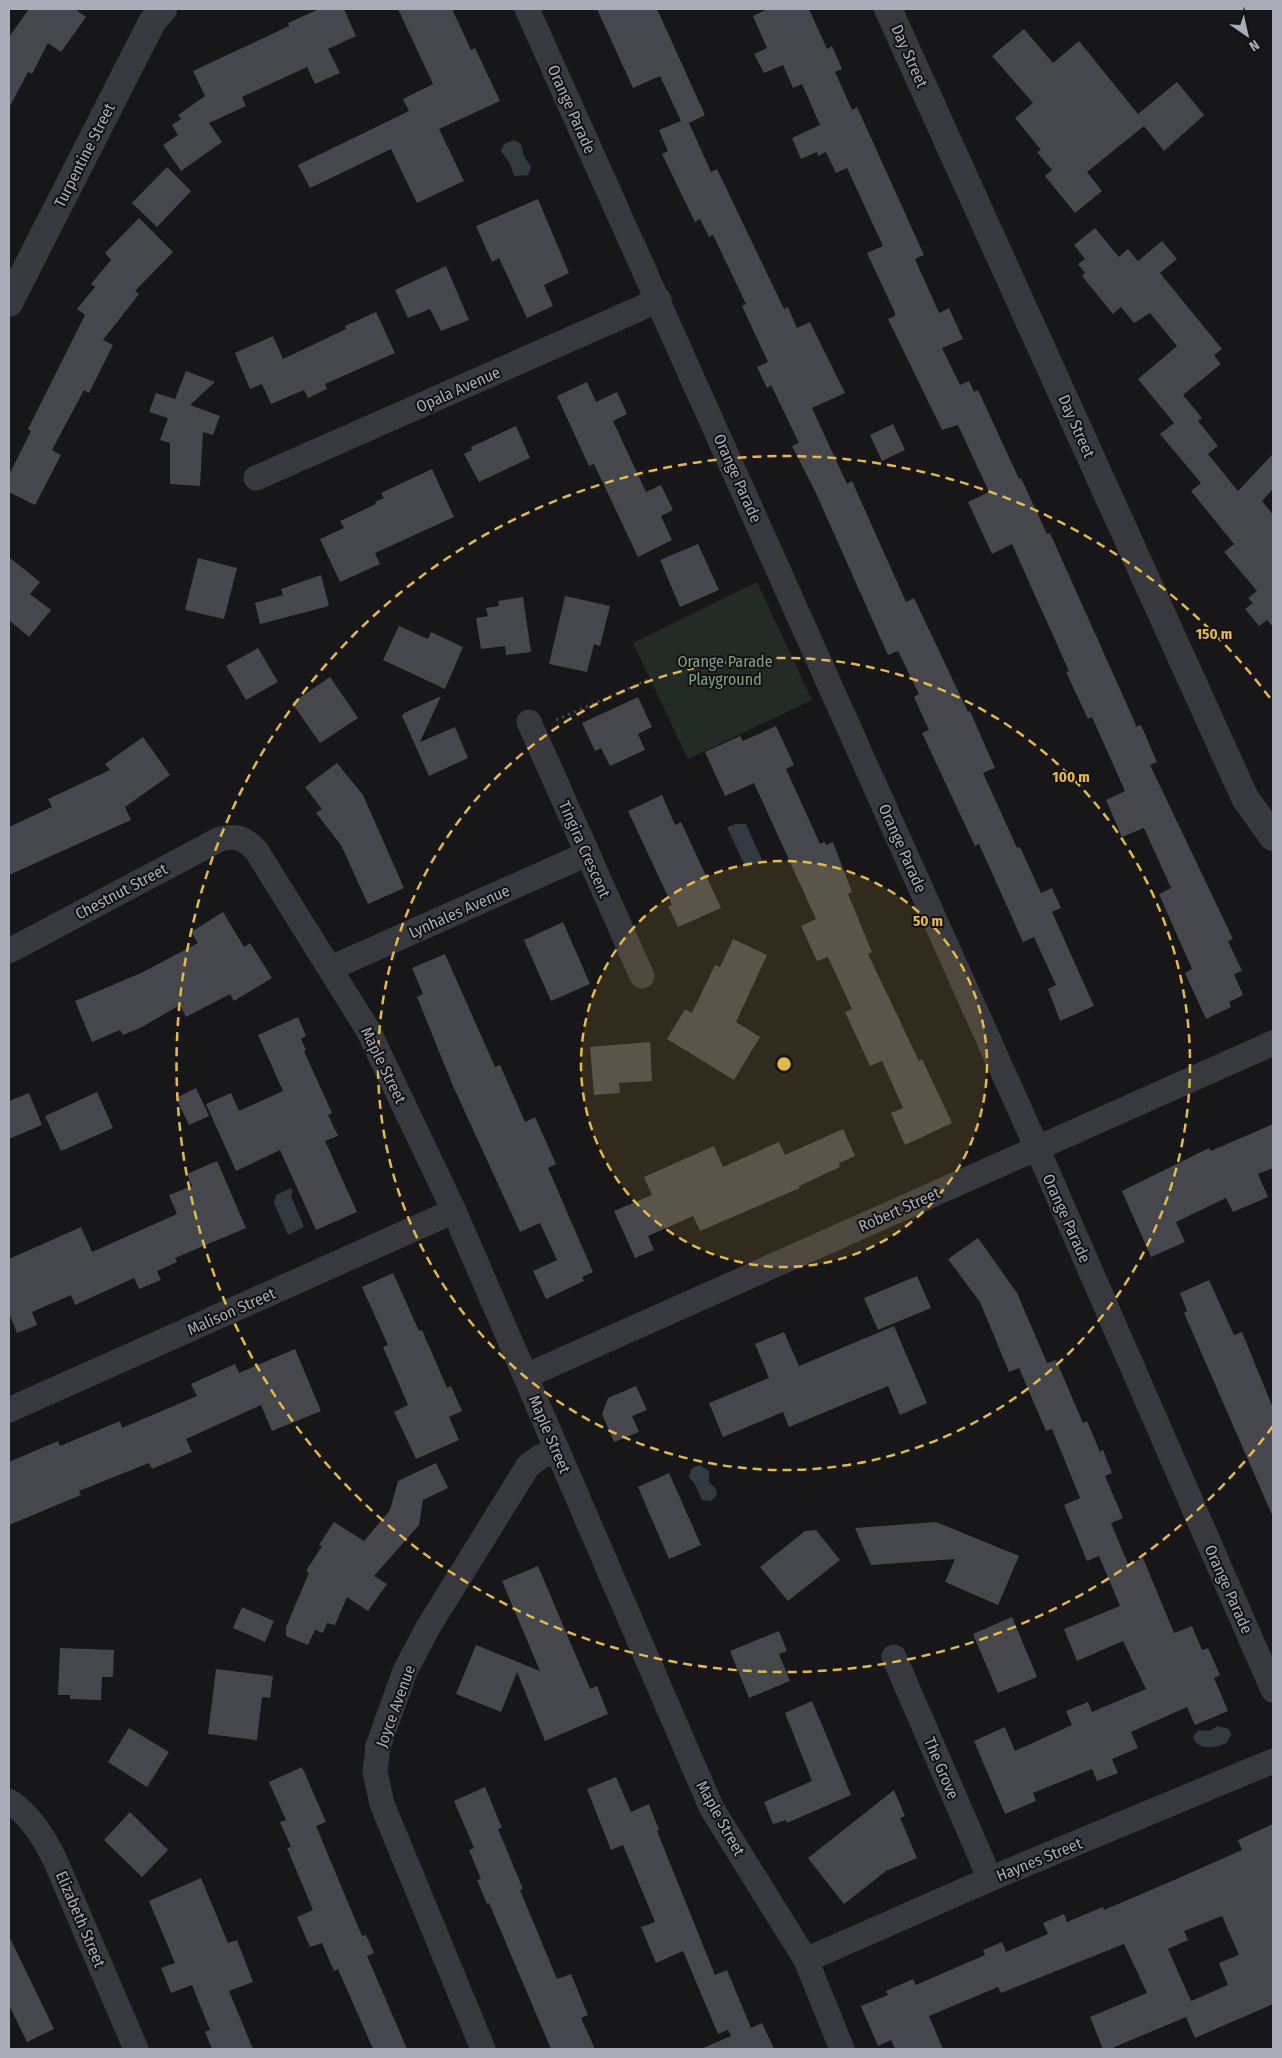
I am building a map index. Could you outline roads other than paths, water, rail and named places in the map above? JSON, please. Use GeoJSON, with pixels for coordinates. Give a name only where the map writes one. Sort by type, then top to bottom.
{"type":"FeatureCollection","features":[{"type":"Feature","properties":{"kind":"street","name":"Turpentine Street"},"geometry":{"type":"LineString","coordinates":[[9,303],[134,56],[152,22],[162,9]]}},
{"type":"Feature","properties":{"kind":"street","name":"Orange Parade"},"geometry":{"type":"LineString","coordinates":[[527,9],[659,300],[1036,1148],[1273,1690]]}},
{"type":"Feature","properties":{"kind":"street","name":"Day Street"},"geometry":{"type":"LineString","coordinates":[[888,9],[1245,798],[1273,837]]}},
{"type":"Feature","properties":{"kind":"street","name":"Opala Avenue"},"geometry":{"type":"LineString","coordinates":[[256,478],[659,300]]}},
{"type":"Feature","properties":{"kind":"street","name":"Tingira Crescent"},"geometry":{"type":"LineString","coordinates":[[531,726],[642,976]]}},
{"type":"Feature","properties":{"kind":"street","name":"Chestnut Street"},"geometry":{"type":"LineString","coordinates":[[9,951],[205,847],[235,836]]}},
{"type":"Feature","properties":{"kind":"street","name":"Maple Street"},"geometry":{"type":"LineString","coordinates":[[235,836],[247,841],[256,850],[368,1030],[454,1212],[712,1809],[806,1960],[842,2049]]}},
{"type":"Feature","properties":{"kind":"street","name":"Lynhales Avenue"},"geometry":{"type":"LineString","coordinates":[[331,968],[587,854]]}},
{"type":"Feature","properties":{"kind":"street","name":"Robert Street"},"geometry":{"type":"LineString","coordinates":[[526,1376],[1273,1043]]}},
{"type":"Feature","properties":{"kind":"street","name":"Malison Street"},"geometry":{"type":"LineString","coordinates":[[9,1410],[454,1212]]}},
{"type":"Feature","properties":{"kind":"street","name":"Joyce Avenue"},"geometry":{"type":"LineString","coordinates":[[484,2049],[382,1804],[375,1772],[378,1746],[406,1671],[427,1629],[528,1466],[540,1457],[557,1450]]}},
{"type":"Feature","properties":{"kind":"street","name":"The Grove"},"geometry":{"type":"LineString","coordinates":[[894,1657],[990,1878]]}},
{"type":"Feature","properties":{"kind":"street","name":"Haynes Street"},"geometry":{"type":"LineString","coordinates":[[806,1960],[990,1878],[1273,1762]]}},
{"type":"Feature","properties":{"kind":"street","name":"Elizabeth Street"},"geometry":{"type":"LineString","coordinates":[[9,1801],[24,1810],[42,1834],[136,2049]]}},
{"type":"Feature","properties":{"kind":"park label","name":"Orange Parade Playground"},"geometry":{"type":"Point","coordinates":[725,670]}}]}
